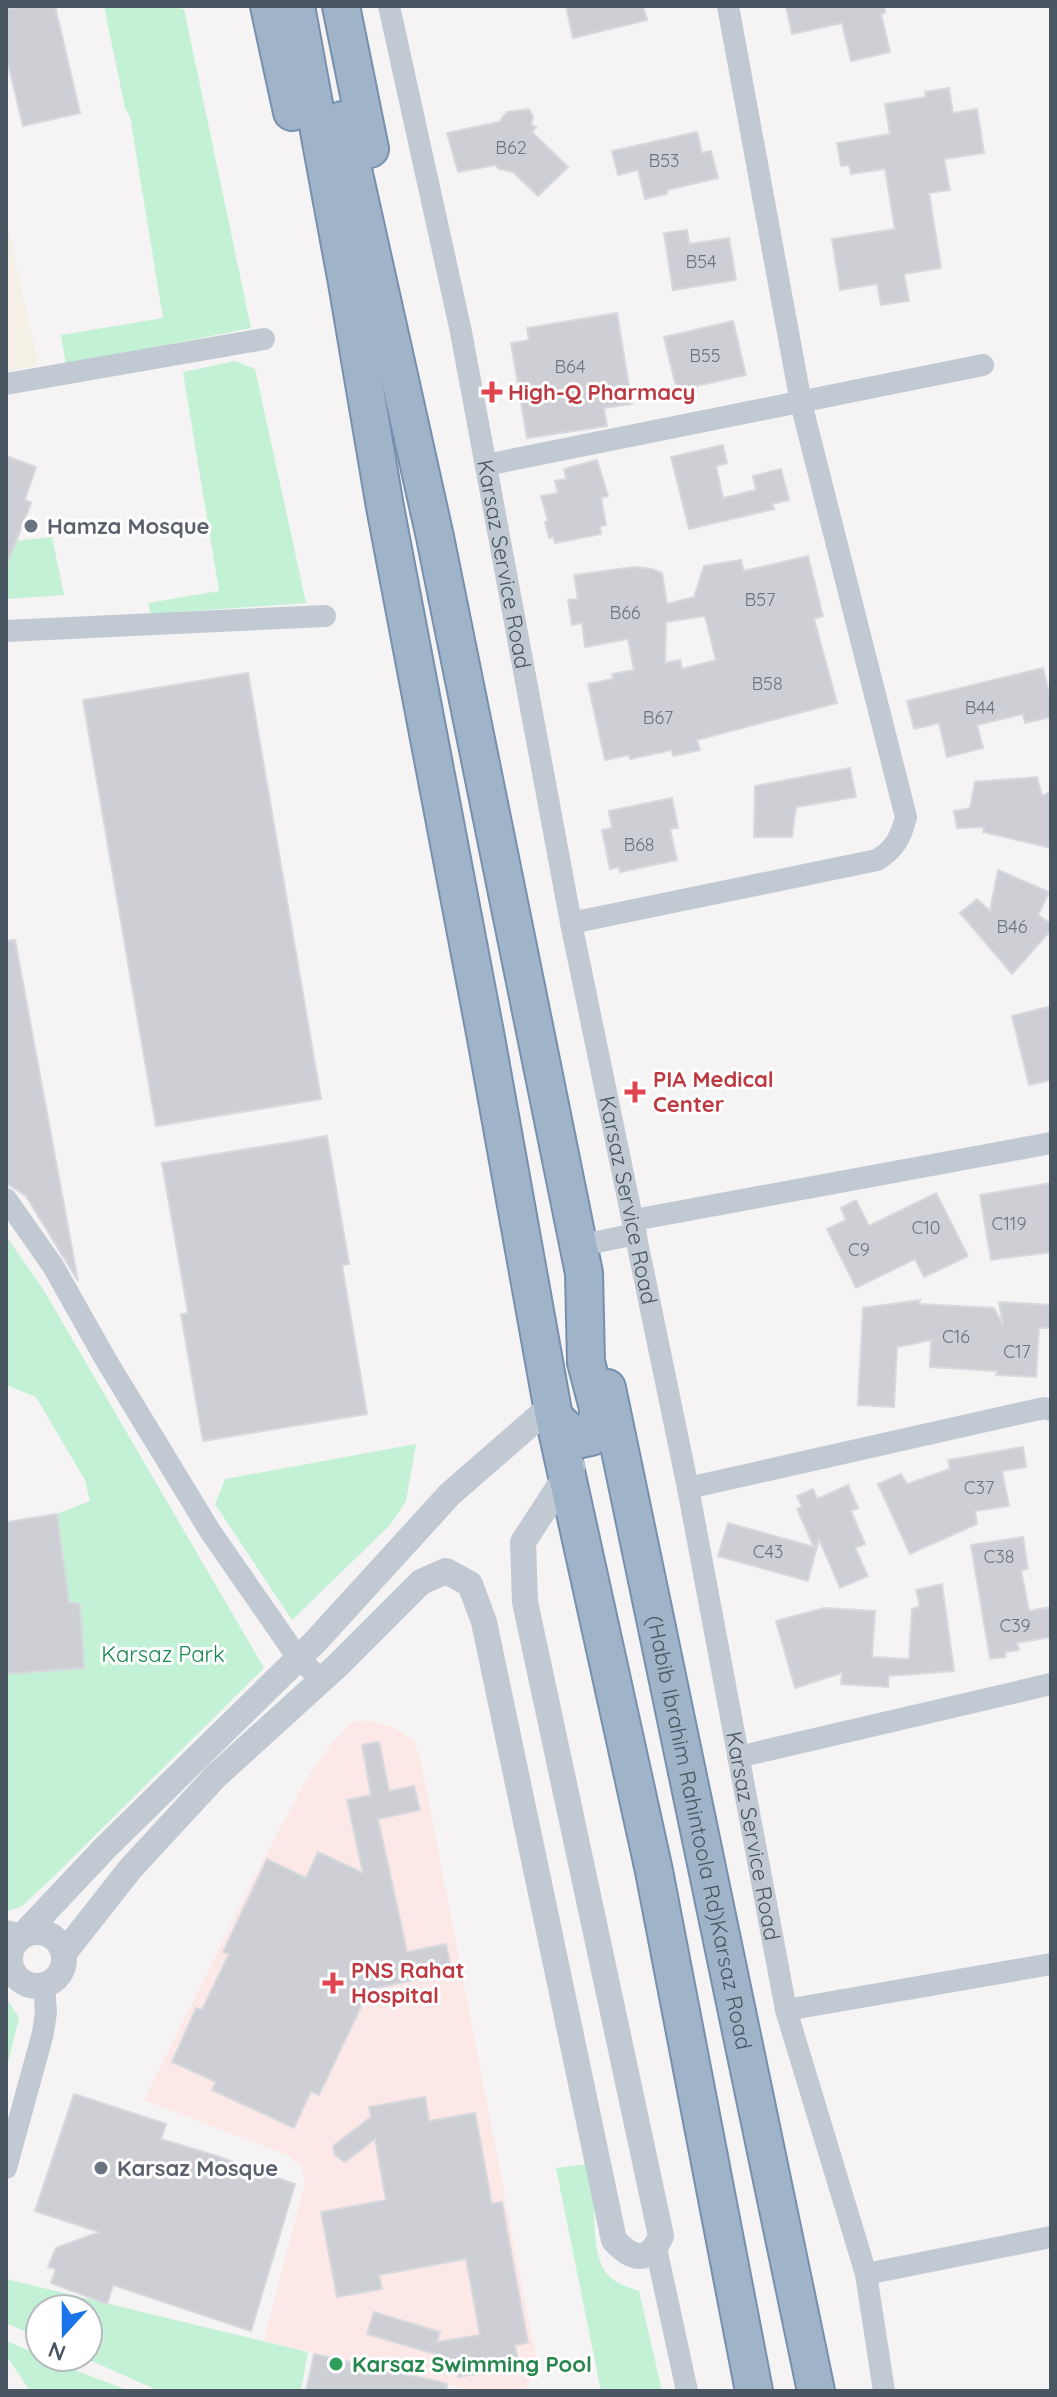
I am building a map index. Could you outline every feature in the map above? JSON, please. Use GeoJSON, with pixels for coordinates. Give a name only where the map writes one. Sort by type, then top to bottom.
{"type":"FeatureCollection","features":[{"type":"Feature","properties":{"kind":"highway"},"geometry":{"type":"LineString","coordinates":[[269,6],[334,316],[385,507]]}},
{"type":"Feature","properties":{"kind":"highway"},"geometry":{"type":"LineString","coordinates":[[296,6],[552,1412],[654,1871],[754,2391]]}},
{"type":"Feature","properties":{"kind":"highway"},"geometry":{"type":"LineString","coordinates":[[321,6],[346,142],[435,537],[580,1260],[586,1362],[599,1412],[591,1437],[577,1440],[552,1412]]}},
{"type":"Feature","properties":{"kind":"highway"},"geometry":{"type":"LineString","coordinates":[[341,6],[431,457],[435,537]]}},
{"type":"Feature","properties":{"kind":"highway","name":"(Habib Ibrahim Rahintoola Rd)Karsaz Road"},"geometry":{"type":"LineString","coordinates":[[580,1260],[816,2391]]}},
{"type":"Feature","properties":{"kind":"street","name":"Karsaz Service Road"},"geometry":{"type":"LineString","coordinates":[[389,6],[461,332],[571,923],[688,1488],[786,2010],[866,2274],[884,2391]]}},
{"type":"Feature","properties":{"kind":"street"},"geometry":{"type":"LineString","coordinates":[[571,923],[877,860],[891,852],[901,836],[906,817],[801,403],[728,6]]}},
{"type":"Feature","properties":{"kind":"street"},"geometry":{"type":"LineString","coordinates":[[6,384],[264,339]]}},
{"type":"Feature","properties":{"kind":"street"},"geometry":{"type":"LineString","coordinates":[[486,465],[983,365]]}},
{"type":"Feature","properties":{"kind":"street"},"geometry":{"type":"LineString","coordinates":[[6,631],[325,616]]}},
{"type":"Feature","properties":{"kind":"street"},"geometry":{"type":"LineString","coordinates":[[580,1260],[635,1227],[1051,1143]]}},
{"type":"Feature","properties":{"kind":"street"},"geometry":{"type":"LineString","coordinates":[[6,1199],[53,1266],[210,1531],[298,1658],[322,1680]]}},
{"type":"Feature","properties":{"kind":"street"},"geometry":{"type":"LineString","coordinates":[[688,1488],[1044,1408],[1051,1410]]}},
{"type":"Feature","properties":{"kind":"street"},"geometry":{"type":"LineString","coordinates":[[14,1935],[42,1933],[59,1943],[64,1953],[64,1963],[53,1981],[33,1986],[23,1982],[8,1965],[14,1935],[298,1658],[450,1494],[552,1412]]}},
{"type":"Feature","properties":{"kind":"street"},"geometry":{"type":"LineString","coordinates":[[64,1953],[131,1868],[216,1776],[322,1680],[421,1582],[446,1571],[470,1584],[484,1622],[614,2240],[625,2251],[637,2256],[647,2255],[656,2248],[661,2236],[525,1602],[523,1542],[591,1437]]}},
{"type":"Feature","properties":{"kind":"street"},"geometry":{"type":"LineString","coordinates":[[738,1757],[1051,1684]]}},
{"type":"Feature","properties":{"kind":"street"},"geometry":{"type":"LineString","coordinates":[[106,1847],[131,1868]]}},
{"type":"Feature","properties":{"kind":"street"},"geometry":{"type":"LineString","coordinates":[[786,2010],[1051,1964]]}},
{"type":"Feature","properties":{"kind":"street"},"geometry":{"type":"LineString","coordinates":[[6,2168],[43,2033],[46,2012],[44,1985]]}},
{"type":"Feature","properties":{"kind":"street"},"geometry":{"type":"LineString","coordinates":[[866,2274],[1051,2237]]}},
{"type":"Feature","properties":{"kind":"street"},"geometry":{"type":"LineString","coordinates":[[656,2248],[687,2391]]}},
{"type":"Feature","properties":{"kind":"shaded area","name":"PNS Rahat Hospital"},"geometry":{"type":"Polygon","coordinates":[[[371,1721],[395,1728],[415,1742],[421,1762],[535,2353],[537,2370],[524,2391],[475,2391],[264,2341],[305,2182],[302,2166],[287,2155],[144,2100],[260,1866],[309,1775],[352,1722],[371,1721]]]}},
{"type":"Feature","properties":{"kind":"green space"},"geometry":{"type":"Polygon","coordinates":[[[104,6],[184,9],[251,328],[66,365],[61,335],[163,318],[130,116],[125,108],[104,6]]]}},
{"type":"Feature","properties":{"kind":"green space"},"geometry":{"type":"Polygon","coordinates":[[[235,361],[255,369],[306,603],[151,614],[148,603],[219,591],[183,372],[235,361]]]}},
{"type":"Feature","properties":{"kind":"green space"},"geometry":{"type":"Polygon","coordinates":[[[52,537],[64,595],[6,599],[6,542],[52,537]]]}},
{"type":"Feature","properties":{"kind":"green space","name":"Karsaz Park"},"geometry":{"type":"Polygon","coordinates":[[[6,1236],[43,1289],[264,1668],[52,1878],[22,1906],[6,1912],[6,1674],[84,1668],[80,1605],[69,1602],[57,1514],[90,1501],[85,1480],[36,1397],[6,1385],[6,1236]]]}},
{"type":"Feature","properties":{"kind":"green space"},"geometry":{"type":"Polygon","coordinates":[[[416,1444],[406,1501],[390,1525],[292,1620],[215,1504],[225,1479],[416,1444]]]}},
{"type":"Feature","properties":{"kind":"green space"},"geometry":{"type":"Polygon","coordinates":[[[6,1997],[19,2018],[6,2071],[6,1997]]]}},
{"type":"Feature","properties":{"kind":"green space"},"geometry":{"type":"Polygon","coordinates":[[[595,2163],[594,2224],[599,2256],[603,2269],[611,2278],[639,2291],[662,2391],[601,2391],[556,2168],[595,2163]]]}},
{"type":"Feature","properties":{"kind":"green space"},"geometry":{"type":"Polygon","coordinates":[[[6,2279],[64,2293],[24,2293],[24,2331],[6,2323],[6,2279]]]}},
{"type":"Feature","properties":{"kind":"green space"},"geometry":{"type":"Polygon","coordinates":[[[104,2303],[308,2352],[301,2391],[159,2391],[104,2366],[104,2303]]]}},
{"type":"Feature","properties":{"kind":"green space"},"geometry":{"type":"Polygon","coordinates":[[[6,2341],[24,2348],[24,2373],[82,2373],[130,2391],[30,2391],[6,2355],[6,2341]]]}},
{"type":"Feature","properties":{"kind":"sand"},"geometry":{"type":"Polygon","coordinates":[[[6,218],[38,365],[6,372],[6,218]]]}},
{"type":"Feature","properties":{"kind":"building"},"geometry":{"type":"Polygon","coordinates":[[[55,6],[80,113],[23,126],[6,55],[6,9],[55,6]]]}},
{"type":"Feature","properties":{"kind":"building"},"geometry":{"type":"Polygon","coordinates":[[[566,6],[643,6],[647,20],[573,38],[566,6]]]}},
{"type":"Feature","properties":{"kind":"building"},"geometry":{"type":"Polygon","coordinates":[[[786,6],[884,6],[885,13],[881,14],[890,52],[851,61],[842,23],[792,34],[786,6]]]}},
{"type":"Feature","properties":{"kind":"building"},"geometry":{"type":"Polygon","coordinates":[[[949,88],[953,113],[977,109],[984,153],[944,159],[950,190],[929,193],[941,268],[904,274],[909,301],[881,305],[877,284],[840,290],[832,239],[895,229],[885,169],[851,174],[849,165],[841,166],[837,143],[890,134],[885,104],[926,97],[925,92],[949,88]]]}},
{"type":"Feature","properties":{"kind":"building"},"geometry":{"type":"Polygon","coordinates":[[[529,109],[533,117],[531,125],[536,127],[532,132],[568,167],[538,196],[513,172],[495,165],[458,172],[447,133],[499,122],[507,112],[529,109]]]}},
{"type":"Feature","properties":{"kind":"building"},"geometry":{"type":"Polygon","coordinates":[[[697,132],[702,153],[711,151],[718,178],[667,190],[667,194],[645,199],[638,170],[618,175],[612,151],[697,132]]]}},
{"type":"Feature","properties":{"kind":"building"},"geometry":{"type":"Polygon","coordinates":[[[687,230],[689,244],[729,238],[736,280],[673,290],[664,233],[687,230]]]}},
{"type":"Feature","properties":{"kind":"building"},"geometry":{"type":"Polygon","coordinates":[[[617,313],[632,404],[604,408],[607,426],[527,438],[511,343],[529,340],[527,328],[617,313]]]}},
{"type":"Feature","properties":{"kind":"building"},"geometry":{"type":"Polygon","coordinates":[[[733,321],[746,375],[696,386],[697,391],[678,395],[664,337],[733,321]]]}},
{"type":"Feature","properties":{"kind":"building"},"geometry":{"type":"Polygon","coordinates":[[[723,445],[727,463],[716,466],[723,498],[756,490],[753,476],[781,469],[789,500],[772,504],[774,509],[689,529],[671,457],[723,445]]]}},
{"type":"Feature","properties":{"kind":"building"},"geometry":{"type":"Polygon","coordinates":[[[6,456],[36,467],[25,499],[31,503],[7,565],[6,456]]]}},
{"type":"Feature","properties":{"kind":"building"},"geometry":{"type":"Polygon","coordinates":[[[597,460],[608,496],[601,498],[606,525],[600,526],[601,534],[555,543],[553,537],[549,538],[541,496],[558,493],[555,481],[566,479],[564,469],[597,460]]]}},
{"type":"Feature","properties":{"kind":"building"},"geometry":{"type":"Polygon","coordinates":[[[808,556],[823,616],[814,619],[837,703],[697,740],[700,750],[673,756],[672,750],[630,759],[629,755],[605,760],[588,684],[613,679],[612,674],[634,670],[628,639],[585,647],[582,623],[572,625],[568,600],[578,599],[574,575],[634,567],[652,569],[662,573],[667,604],[694,597],[704,566],[741,560],[744,571],[808,556]],[[705,616],[666,622],[665,663],[680,660],[682,669],[716,660],[705,616]]]}},
{"type":"Feature","properties":{"kind":"building"},"geometry":{"type":"Polygon","coordinates":[[[1043,668],[1051,701],[1051,717],[1025,723],[1023,714],[977,725],[983,748],[947,757],[939,723],[914,729],[907,701],[1043,668]]]}},
{"type":"Feature","properties":{"kind":"building"},"geometry":{"type":"Polygon","coordinates":[[[248,673],[321,1099],[156,1126],[83,700],[248,673]]]}},
{"type":"Feature","properties":{"kind":"building"},"geometry":{"type":"Polygon","coordinates":[[[850,768],[856,797],[796,807],[792,837],[754,837],[755,786],[850,768]]]}},
{"type":"Feature","properties":{"kind":"building"},"geometry":{"type":"Polygon","coordinates":[[[1037,777],[1042,796],[1051,791],[1051,848],[983,832],[984,827],[957,828],[954,811],[970,808],[975,782],[1037,777]]]}},
{"type":"Feature","properties":{"kind":"building"},"geometry":{"type":"Polygon","coordinates":[[[672,798],[678,828],[670,829],[677,860],[620,872],[619,867],[610,869],[602,830],[612,828],[609,811],[672,798]]]}},
{"type":"Feature","properties":{"kind":"building"},"geometry":{"type":"Polygon","coordinates":[[[998,870],[1049,892],[1038,915],[1051,924],[1051,930],[1012,974],[960,913],[977,899],[990,911],[998,870]]]}},
{"type":"Feature","properties":{"kind":"building"},"geometry":{"type":"Polygon","coordinates":[[[15,940],[78,1281],[26,1196],[6,1183],[6,941],[15,940]]]}},
{"type":"Feature","properties":{"kind":"building"},"geometry":{"type":"Polygon","coordinates":[[[1051,1006],[1051,1080],[1029,1085],[1012,1016],[1051,1006]]]}},
{"type":"Feature","properties":{"kind":"building"},"geometry":{"type":"Polygon","coordinates":[[[327,1136],[349,1264],[342,1265],[367,1414],[203,1441],[181,1314],[188,1313],[162,1163],[327,1136]]]}},
{"type":"Feature","properties":{"kind":"building"},"geometry":{"type":"Polygon","coordinates":[[[1051,1183],[1051,1252],[991,1260],[980,1195],[1051,1183]]]}},
{"type":"Feature","properties":{"kind":"building"},"geometry":{"type":"Polygon","coordinates":[[[936,1193],[968,1256],[924,1277],[915,1259],[856,1288],[827,1229],[846,1220],[841,1208],[856,1200],[869,1226],[936,1193]]]}},
{"type":"Feature","properties":{"kind":"building"},"geometry":{"type":"Polygon","coordinates":[[[920,1300],[919,1304],[994,1308],[1003,1326],[999,1302],[1051,1305],[1051,1328],[1039,1328],[1036,1377],[930,1367],[931,1340],[897,1347],[894,1407],[858,1405],[863,1308],[920,1300]]]}},
{"type":"Feature","properties":{"kind":"building"},"geometry":{"type":"Polygon","coordinates":[[[1023,1447],[1026,1467],[1002,1471],[1009,1506],[975,1511],[977,1524],[910,1554],[878,1484],[901,1474],[907,1484],[950,1469],[948,1460],[1023,1447]]]}},
{"type":"Feature","properties":{"kind":"building"},"geometry":{"type":"Polygon","coordinates":[[[848,1485],[858,1508],[851,1511],[865,1544],[855,1548],[868,1576],[840,1588],[819,1539],[808,1581],[718,1556],[728,1523],[814,1547],[797,1509],[802,1507],[797,1496],[813,1489],[817,1499],[848,1485]]]}},
{"type":"Feature","properties":{"kind":"building"},"geometry":{"type":"Polygon","coordinates":[[[57,1514],[69,1602],[80,1604],[84,1668],[6,1674],[6,1522],[57,1514]]]}},
{"type":"Feature","properties":{"kind":"building"},"geometry":{"type":"Polygon","coordinates":[[[1023,1537],[1028,1569],[1021,1570],[1029,1611],[1051,1607],[1051,1637],[1017,1643],[1019,1650],[1005,1652],[1006,1657],[990,1659],[971,1545],[1023,1537]]]}},
{"type":"Feature","properties":{"kind":"building"},"geometry":{"type":"Polygon","coordinates":[[[942,1584],[954,1671],[889,1676],[888,1687],[841,1684],[842,1673],[795,1688],[776,1621],[824,1608],[875,1611],[872,1657],[909,1659],[912,1609],[920,1606],[916,1590],[942,1584]]]}},
{"type":"Feature","properties":{"kind":"building"},"geometry":{"type":"Polygon","coordinates":[[[379,1742],[389,1791],[414,1786],[420,1810],[378,1819],[407,1952],[446,1944],[452,1972],[367,1990],[319,2095],[311,2091],[294,2128],[212,2090],[216,2082],[172,2062],[196,2008],[202,2010],[229,1954],[223,1952],[267,1859],[306,1878],[318,1852],[363,1873],[347,1800],[371,1795],[362,1745],[379,1742]]]}},
{"type":"Feature","properties":{"kind":"building"},"geometry":{"type":"Polygon","coordinates":[[[74,2094],[166,2124],[161,2139],[295,2184],[251,2331],[113,2285],[107,2304],[104,2303],[104,2293],[78,2293],[51,2283],[56,2269],[48,2267],[56,2248],[99,2232],[35,2211],[74,2094]]]}},
{"type":"Feature","properties":{"kind":"building"},"geometry":{"type":"Polygon","coordinates":[[[425,2097],[429,2121],[475,2113],[492,2204],[502,2202],[528,2343],[515,2345],[519,2366],[458,2377],[462,2362],[367,2334],[374,2312],[440,2332],[437,2342],[480,2335],[466,2259],[379,2275],[382,2289],[337,2297],[321,2212],[386,2200],[375,2139],[345,2162],[335,2155],[333,2146],[371,2117],[369,2107],[425,2097]]]}},
{"type":"Feature","properties":{"kind":"building","name":"Karsaz Swimming Pool"},"geometry":{"type":"Polygon","coordinates":[[[314,2354],[437,2381],[447,2384],[446,2391],[306,2391],[314,2354]]]}},
{"type":"Feature","properties":{"kind":"place","name":"High-Q Pharmacy"},"geometry":{"type":"Point","coordinates":[492,392]}},
{"type":"Feature","properties":{"kind":"place","name":"Hamza Mosque"},"geometry":{"type":"Point","coordinates":[31,526]}},
{"type":"Feature","properties":{"kind":"place","name":"PIA Medical Center"},"geometry":{"type":"Point","coordinates":[635,1092]}},
{"type":"Feature","properties":{"kind":"place","name":"PNS Rahat Hospital"},"geometry":{"type":"Point","coordinates":[333,1983]}},
{"type":"Feature","properties":{"kind":"place","name":"Karsaz Mosque"},"geometry":{"type":"Point","coordinates":[101,2168]}},
{"type":"Feature","properties":{"kind":"place","name":"Karsaz Swimming Pool"},"geometry":{"type":"Point","coordinates":[336,2364]}}]}
